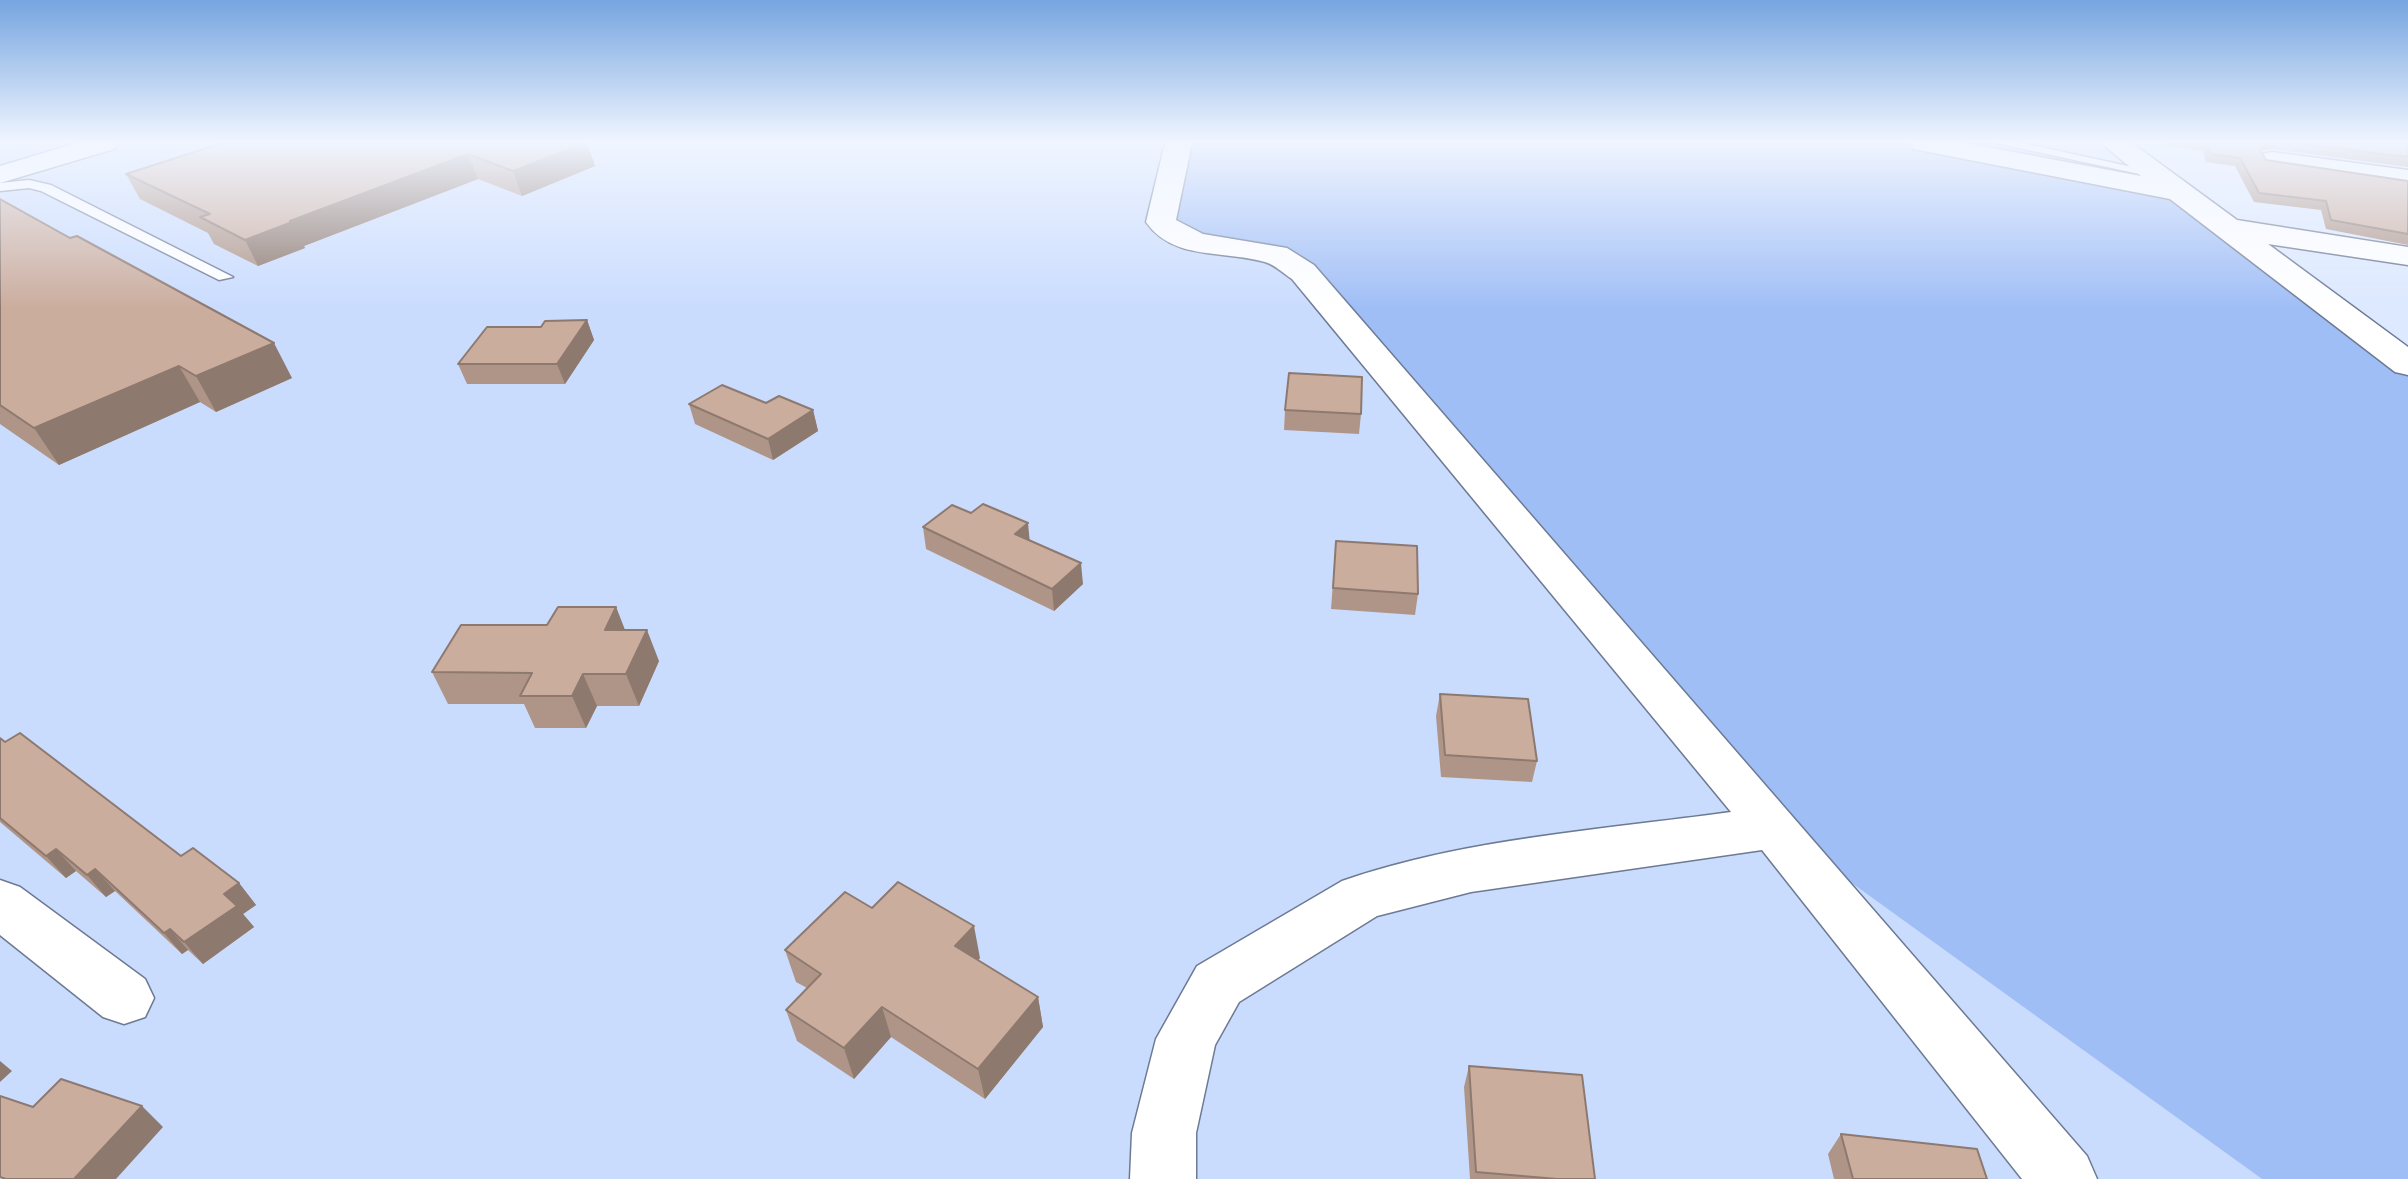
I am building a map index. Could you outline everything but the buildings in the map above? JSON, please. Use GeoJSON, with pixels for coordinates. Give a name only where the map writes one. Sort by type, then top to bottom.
{"type":"FeatureCollection","features":[{"type":"Feature","properties":{"kind":"street"},"geometry":{"type":"LineString","coordinates":[[1166,198],[1161,222],[1169,233],[1189,240],[1280,256],[1303,272],[1774,827],[2064,1179]]}},
{"type":"Feature","properties":{"kind":"street"},"geometry":{"type":"LineString","coordinates":[[2188,198],[2408,364]]}},
{"type":"Feature","properties":{"kind":"street"},"geometry":{"type":"LineString","coordinates":[[2226,228],[2408,256]]}},
{"type":"Feature","properties":{"kind":"street"},"geometry":{"type":"LineString","coordinates":[[1163,1179],[1164,1133],[1186,1039],[1218,984],[1362,897],[1471,870],[1774,827]]}},
{"type":"Feature","properties":{"kind":"street"},"geometry":{"type":"LineString","coordinates":[[0,903],[124,998]]}},
{"type":"Feature","properties":{"kind":"lane"},"geometry":{"type":"LineString","coordinates":[[66,198],[225,277]]}},
{"type":"Feature","properties":{"kind":"shaded area"},"geometry":{"type":"Polygon","coordinates":[[[0,198],[1224,198],[1280,256],[1774,827],[2262,1179],[0,1179],[0,198]]]}},
{"type":"Feature","properties":{"kind":"shaded area"},"geometry":{"type":"Polygon","coordinates":[[[1166,198],[2186,198],[2408,364],[2408,1179],[2262,1179],[1774,827],[1303,272],[1189,240],[1164,206],[1166,198]]]}}]}
